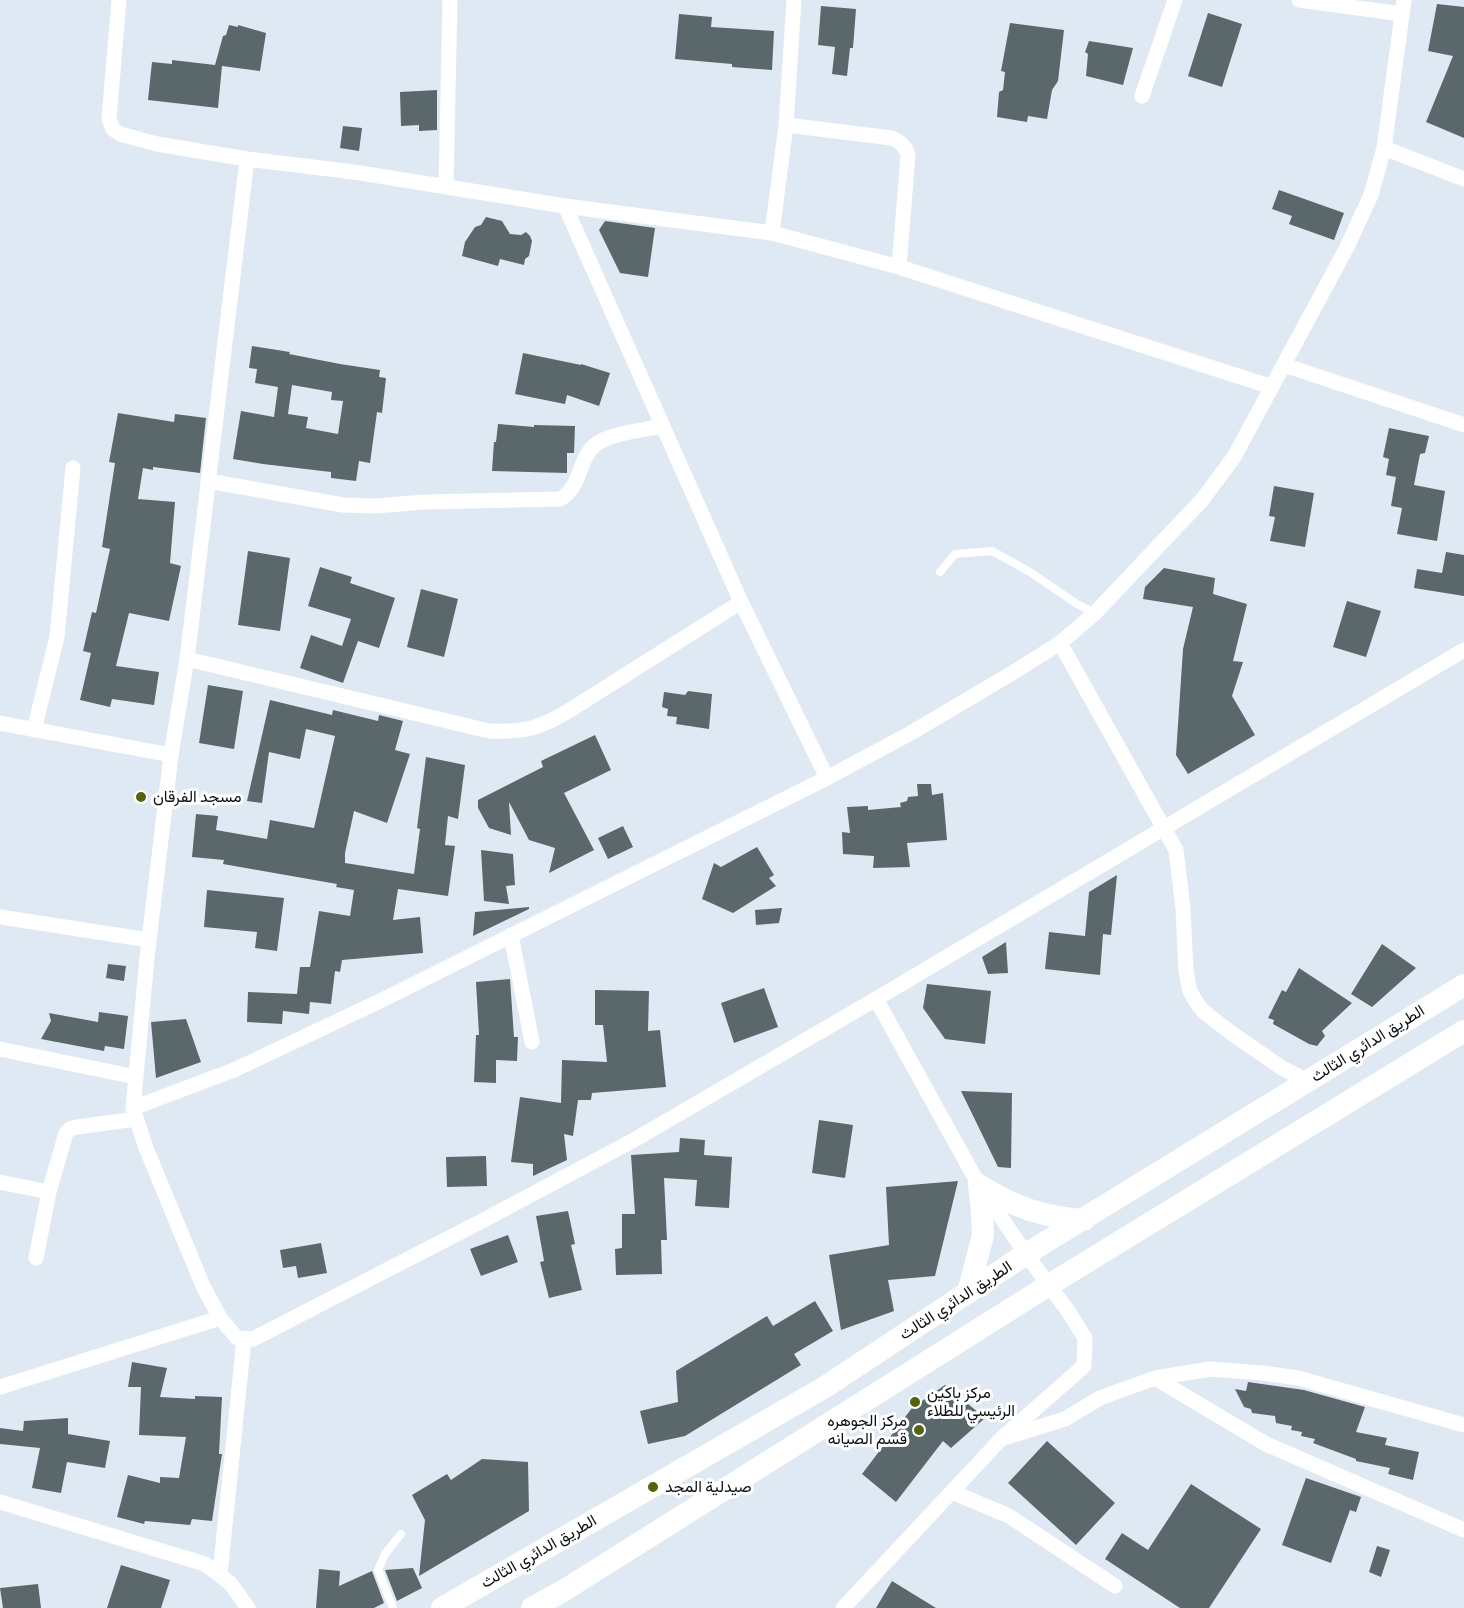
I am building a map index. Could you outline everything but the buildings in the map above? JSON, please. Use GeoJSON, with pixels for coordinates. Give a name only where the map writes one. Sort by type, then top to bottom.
{"type":"FeatureCollection","features":[{"type":"Feature","properties":{"kind":"main road","name":"الطريق الدائري الثالث"},"geometry":{"type":"LineString","coordinates":[[442,1608],[825,1387],[1026,1254],[1464,985]]}},
{"type":"Feature","properties":{"kind":"main road"},"geometry":{"type":"LineString","coordinates":[[532,1608],[573,1585],[1049,1285],[1464,1031]]}},
{"type":"Feature","properties":{"kind":"main road"},"geometry":{"type":"LineString","coordinates":[[978,1185],[1019,1208],[1039,1214],[1084,1220]]}},
{"type":"Feature","properties":{"kind":"main road"},"geometry":{"type":"LineString","coordinates":[[968,1293],[982,1235],[982,1212],[978,1185]]}},
{"type":"Feature","properties":{"kind":"street"},"geometry":{"type":"LineString","coordinates":[[119,0],[109,119],[113,129],[120,134],[157,144],[247,159],[354,172],[565,206],[771,232],[899,267],[1272,387]]}},
{"type":"Feature","properties":{"kind":"street"},"geometry":{"type":"LineString","coordinates":[[446,186],[450,0]]}},
{"type":"Feature","properties":{"kind":"street"},"geometry":{"type":"LineString","coordinates":[[771,232],[786,125],[794,0]]}},
{"type":"Feature","properties":{"kind":"street"},"geometry":{"type":"LineString","coordinates":[[1142,96],[1174,0]]}},
{"type":"Feature","properties":{"kind":"street"},"geometry":{"type":"LineString","coordinates":[[36,1258],[50,1192],[66,1133],[70,1129],[135,1113],[234,1070],[380,1001],[827,778],[909,734],[1060,644],[1095,613],[1202,500],[1234,457],[1347,247],[1371,195],[1384,148],[1403,7],[1299,0]]}},
{"type":"Feature","properties":{"kind":"street"},"geometry":{"type":"LineString","coordinates":[[786,125],[892,138],[905,148],[908,155],[899,267]]}},
{"type":"Feature","properties":{"kind":"street"},"geometry":{"type":"LineString","coordinates":[[1384,148],[1464,179]]}},
{"type":"Feature","properties":{"kind":"street"},"geometry":{"type":"LineString","coordinates":[[247,159],[187,659],[171,755],[149,940],[136,1077],[135,1113],[177,1228],[220,1318],[231,1334],[237,1338],[253,1339],[634,1140],[1464,650]]}},
{"type":"Feature","properties":{"kind":"street"},"geometry":{"type":"LineString","coordinates":[[565,206],[741,602],[827,778]]}},
{"type":"Feature","properties":{"kind":"street"},"geometry":{"type":"LineString","coordinates":[[1284,365],[1464,425]]}},
{"type":"Feature","properties":{"kind":"street"},"geometry":{"type":"LineString","coordinates":[[208,481],[343,504],[375,506],[425,502],[560,499],[567,495],[574,485],[588,453],[595,445],[606,439],[663,426]]}},
{"type":"Feature","properties":{"kind":"street"},"geometry":{"type":"LineString","coordinates":[[34,730],[57,637],[73,468]]}},
{"type":"Feature","properties":{"kind":"street"},"geometry":{"type":"LineString","coordinates":[[187,659],[489,731],[530,730],[570,710],[741,602]]}},
{"type":"Feature","properties":{"kind":"street"},"geometry":{"type":"LineString","coordinates":[[1060,644],[1176,850],[1183,909],[1186,971],[1190,991],[1196,1002],[1203,1011],[1230,1032],[1282,1068],[1308,1082]]}},
{"type":"Feature","properties":{"kind":"street"},"geometry":{"type":"LineString","coordinates":[[0,723],[171,755]]}},
{"type":"Feature","properties":{"kind":"street"},"geometry":{"type":"LineString","coordinates":[[0,917],[149,940]]}},
{"type":"Feature","properties":{"kind":"street"},"geometry":{"type":"LineString","coordinates":[[511,935],[532,1042]]}},
{"type":"Feature","properties":{"kind":"street"},"geometry":{"type":"LineString","coordinates":[[843,1608],[1002,1438],[1084,1366],[1085,1338],[978,1185],[876,999]]}},
{"type":"Feature","properties":{"kind":"street"},"geometry":{"type":"LineString","coordinates":[[0,1050],[136,1077]]}},
{"type":"Feature","properties":{"kind":"street"},"geometry":{"type":"LineString","coordinates":[[0,1182],[50,1192]]}},
{"type":"Feature","properties":{"kind":"street"},"geometry":{"type":"LineString","coordinates":[[0,1387],[220,1318]]}},
{"type":"Feature","properties":{"kind":"street"},"geometry":{"type":"LineString","coordinates":[[220,1574],[244,1339]]}},
{"type":"Feature","properties":{"kind":"street"},"geometry":{"type":"LineString","coordinates":[[1002,1438],[1065,1419],[1100,1398],[1155,1378],[1210,1369],[1298,1378],[1464,1425]]}},
{"type":"Feature","properties":{"kind":"street"},"geometry":{"type":"LineString","coordinates":[[1155,1378],[1266,1444],[1464,1530]]}},
{"type":"Feature","properties":{"kind":"street"},"geometry":{"type":"LineString","coordinates":[[952,1492],[1009,1516],[1115,1586]]}},
{"type":"Feature","properties":{"kind":"street"},"geometry":{"type":"LineString","coordinates":[[0,1502],[205,1564],[220,1574],[248,1608]]}},
{"type":"Feature","properties":{"kind":"lane"},"geometry":{"type":"LineString","coordinates":[[940,572],[955,554],[992,551],[1095,613]]}},
{"type":"Feature","properties":{"kind":"lane"},"geometry":{"type":"LineString","coordinates":[[393,1608],[378,1570],[385,1554],[401,1534]]}},
{"type":"Feature","properties":{"kind":"place","name":"مسجد الفرقان"},"geometry":{"type":"Point","coordinates":[141,797]}},
{"type":"Feature","properties":{"kind":"place","name":"مركز باكين الرئيسي للطلاء"},"geometry":{"type":"Point","coordinates":[915,1402]}},
{"type":"Feature","properties":{"kind":"place","name":"مركز الجوهره قسم الصيانه"},"geometry":{"type":"Point","coordinates":[919,1430]}},
{"type":"Feature","properties":{"kind":"place","name":"صيدلية المجد"},"geometry":{"type":"Point","coordinates":[653,1487]}}]}
